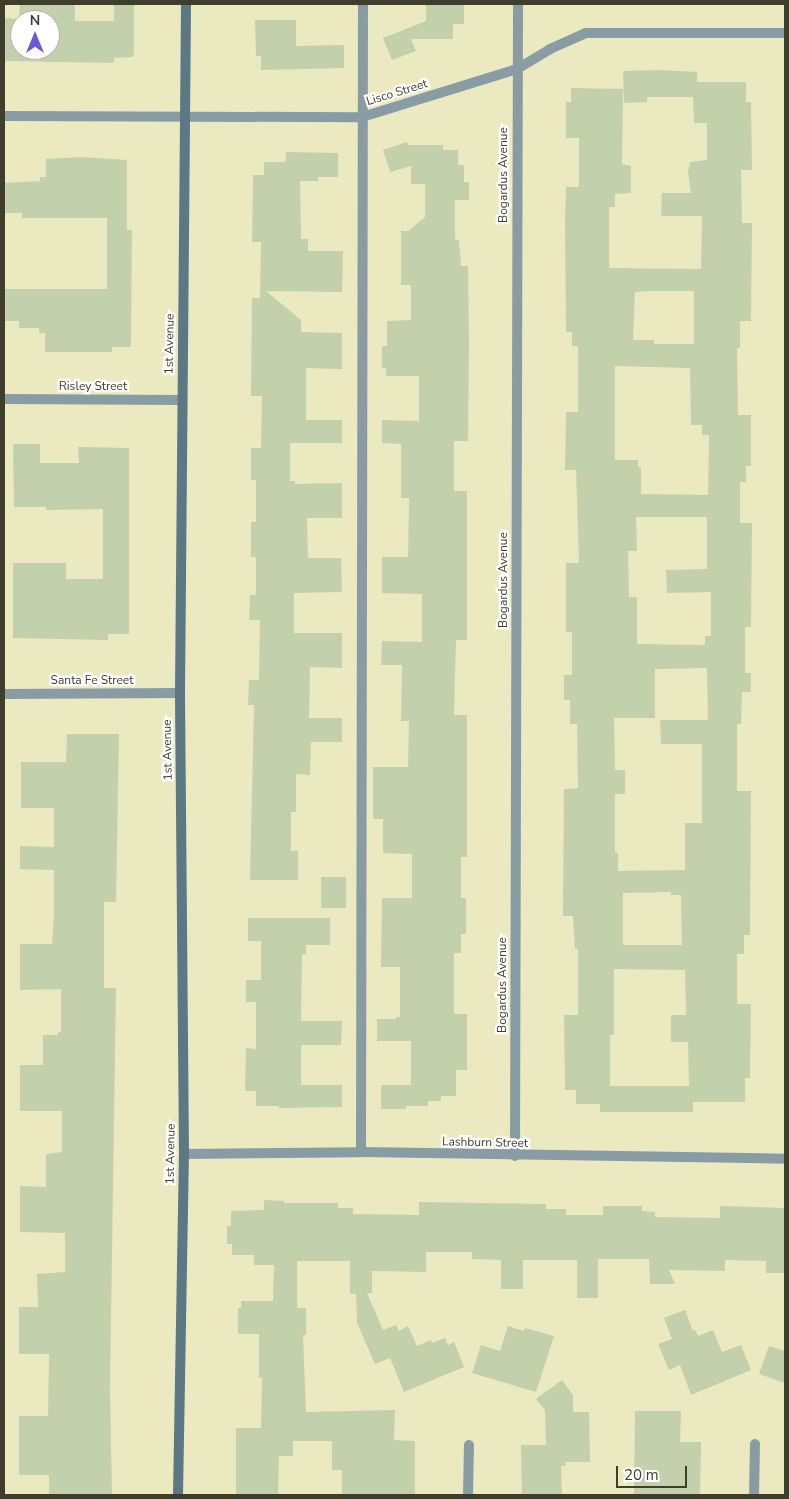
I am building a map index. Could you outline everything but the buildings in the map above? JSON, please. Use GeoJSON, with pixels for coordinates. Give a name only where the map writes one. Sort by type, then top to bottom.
{"type":"FeatureCollection","features":[{"type":"Feature","properties":{"kind":"main road","name":"1st Avenue"},"geometry":{"type":"LineString","coordinates":[[178,1495],[184,1154],[180,693],[186,4]]}},
{"type":"Feature","properties":{"kind":"street"},"geometry":{"type":"LineString","coordinates":[[361,1152],[363,4]]}},
{"type":"Feature","properties":{"kind":"street","name":"Bogardus Avenue"},"geometry":{"type":"LineString","coordinates":[[515,1156],[518,4]]}},
{"type":"Feature","properties":{"kind":"street","name":"Lisco Street"},"geometry":{"type":"LineString","coordinates":[[4,116],[362,117],[517,69],[550,49],[586,33],[785,33]]}},
{"type":"Feature","properties":{"kind":"street","name":"Risley Street"},"geometry":{"type":"LineString","coordinates":[[4,399],[182,400]]}},
{"type":"Feature","properties":{"kind":"street","name":"Santa Fe Street"},"geometry":{"type":"LineString","coordinates":[[4,694],[180,693]]}},
{"type":"Feature","properties":{"kind":"street","name":"Lashburn Street"},"geometry":{"type":"LineString","coordinates":[[184,1154],[361,1152],[785,1159]]}},
{"type":"Feature","properties":{"kind":"street"},"geometry":{"type":"LineString","coordinates":[[754,1495],[755,1444]]}},
{"type":"Feature","properties":{"kind":"street"},"geometry":{"type":"LineString","coordinates":[[468,1445],[468,1495]]}}]}
